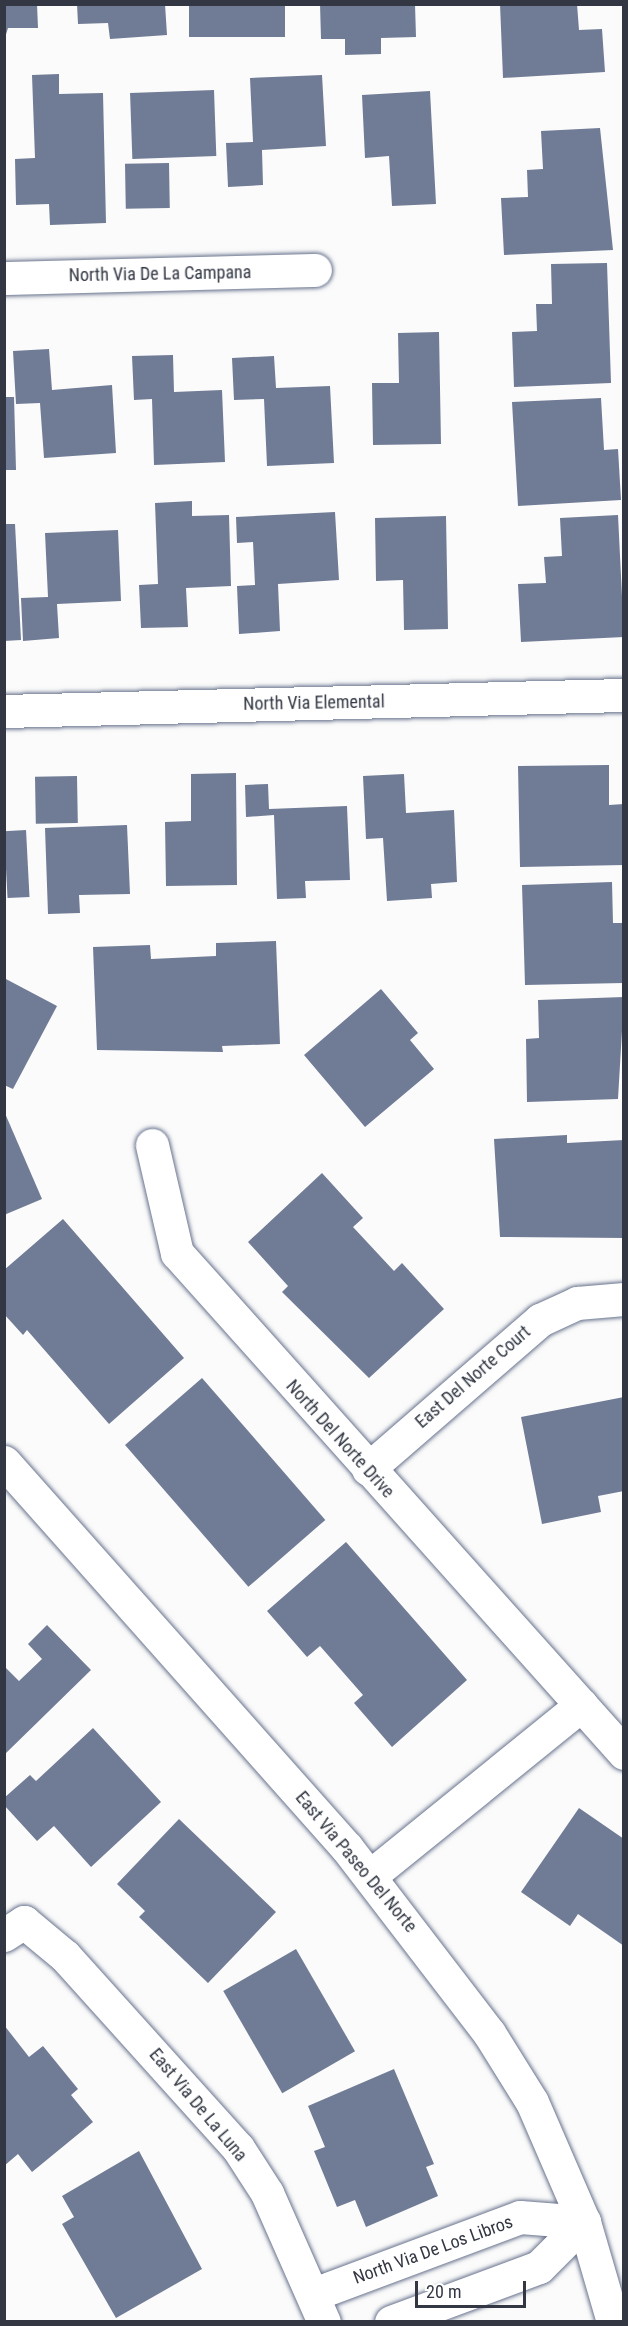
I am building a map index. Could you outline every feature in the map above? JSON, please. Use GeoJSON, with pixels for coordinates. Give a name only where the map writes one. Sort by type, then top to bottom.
{"type":"FeatureCollection","features":[{"type":"Feature","properties":{"kind":"street","name":"North Via De La Campana"},"geometry":{"type":"LineString","coordinates":[[4,278],[315,270]]}},
{"type":"Feature","properties":{"kind":"street","name":"North Via Elemental"},"geometry":{"type":"LineString","coordinates":[[4,711],[624,695]]}},
{"type":"Feature","properties":{"kind":"street","name":"North Del Norte Drive"},"geometry":{"type":"LineString","coordinates":[[152,1144],[177,1253],[624,1753]]}},
{"type":"Feature","properties":{"kind":"street","name":"East Del Norte Court"},"geometry":{"type":"LineString","coordinates":[[368,1469],[540,1320],[577,1304],[624,1299]]}},
{"type":"Feature","properties":{"kind":"street","name":"East Via Paseo Del Norte"},"geometry":{"type":"LineString","coordinates":[[4,1462],[370,1876],[489,2033],[532,2102],[584,2222],[613,2322]]}},
{"type":"Feature","properties":{"kind":"street"},"geometry":{"type":"LineString","coordinates":[[370,1876],[581,1705]]}},
{"type":"Feature","properties":{"kind":"street","name":"East Via De La Luna"},"geometry":{"type":"LineString","coordinates":[[14,1929],[65,1956],[238,2148],[267,2193],[319,2308]]}},
{"type":"Feature","properties":{"kind":"street","name":"North Via De Los Libros"},"geometry":{"type":"LineString","coordinates":[[319,2308],[520,2217],[584,2222]]}},
{"type":"Feature","properties":{"kind":"street"},"geometry":{"type":"LineString","coordinates":[[391,2322],[539,2267],[584,2222]]}},
{"type":"Feature","properties":{"kind":"building"},"geometry":{"type":"Polygon","coordinates":[[[4,4],[37,4],[38,28],[8,28],[4,41],[4,4]]]}},
{"type":"Feature","properties":{"kind":"building"},"geometry":{"type":"Polygon","coordinates":[[[77,4],[165,4],[167,35],[110,39],[108,23],[78,24],[77,4]]]}},
{"type":"Feature","properties":{"kind":"building"},"geometry":{"type":"Polygon","coordinates":[[[189,4],[285,4],[285,37],[189,37],[189,4]]]}},
{"type":"Feature","properties":{"kind":"building"},"geometry":{"type":"Polygon","coordinates":[[[320,4],[415,4],[416,37],[381,38],[381,54],[345,55],[345,39],[321,39],[320,4]]]}},
{"type":"Feature","properties":{"kind":"building"},"geometry":{"type":"Polygon","coordinates":[[[500,4],[577,4],[579,30],[602,29],[605,72],[503,78],[500,4]]]}},
{"type":"Feature","properties":{"kind":"building"},"geometry":{"type":"Polygon","coordinates":[[[59,74],[59,94],[103,93],[106,223],[50,225],[49,204],[16,205],[15,159],[35,158],[32,75],[59,74]]]}},
{"type":"Feature","properties":{"kind":"building"},"geometry":{"type":"Polygon","coordinates":[[[322,75],[326,146],[262,150],[263,185],[228,187],[226,143],[253,142],[250,78],[322,75]]]}},
{"type":"Feature","properties":{"kind":"building"},"geometry":{"type":"Polygon","coordinates":[[[214,90],[216,156],[132,159],[130,93],[214,90]]]}},
{"type":"Feature","properties":{"kind":"building"},"geometry":{"type":"Polygon","coordinates":[[[430,91],[436,204],[392,206],[389,156],[365,158],[362,95],[430,91]]]}},
{"type":"Feature","properties":{"kind":"building"},"geometry":{"type":"Polygon","coordinates":[[[600,128],[613,250],[504,255],[501,198],[528,197],[527,170],[543,169],[541,131],[600,128]]]}},
{"type":"Feature","properties":{"kind":"building"},"geometry":{"type":"Polygon","coordinates":[[[169,163],[170,208],[126,209],[125,164],[169,163]]]}},
{"type":"Feature","properties":{"kind":"building"},"geometry":{"type":"Polygon","coordinates":[[[607,263],[611,383],[514,387],[512,332],[537,331],[536,304],[552,304],[551,264],[607,263]]]}},
{"type":"Feature","properties":{"kind":"building"},"geometry":{"type":"Polygon","coordinates":[[[439,332],[441,444],[373,445],[372,383],[399,383],[398,333],[439,332]]]}},
{"type":"Feature","properties":{"kind":"building"},"geometry":{"type":"Polygon","coordinates":[[[49,349],[52,390],[112,385],[116,453],[44,458],[40,403],[16,404],[13,351],[49,349]]]}},
{"type":"Feature","properties":{"kind":"building"},"geometry":{"type":"Polygon","coordinates":[[[173,355],[174,392],[222,390],[225,462],[154,465],[152,399],[134,400],[132,356],[173,355]]]}},
{"type":"Feature","properties":{"kind":"building"},"geometry":{"type":"Polygon","coordinates":[[[274,356],[276,388],[330,386],[334,463],[267,466],[264,399],[234,400],[232,358],[274,356]]]}},
{"type":"Feature","properties":{"kind":"building"},"geometry":{"type":"Polygon","coordinates":[[[4,397],[14,397],[16,470],[4,470],[4,397]]]}},
{"type":"Feature","properties":{"kind":"building"},"geometry":{"type":"Polygon","coordinates":[[[601,398],[604,450],[618,449],[621,500],[518,506],[512,402],[601,398]]]}},
{"type":"Feature","properties":{"kind":"building"},"geometry":{"type":"Polygon","coordinates":[[[192,501],[192,516],[229,515],[231,586],[186,588],[188,627],[141,628],[139,585],[158,584],[155,503],[192,501]]]}},
{"type":"Feature","properties":{"kind":"building"},"geometry":{"type":"Polygon","coordinates":[[[335,512],[339,580],[278,584],[280,631],[239,634],[237,586],[255,585],[253,542],[237,543],[236,517],[335,512]]]}},
{"type":"Feature","properties":{"kind":"building"},"geometry":{"type":"Polygon","coordinates":[[[618,515],[624,637],[521,642],[518,584],[546,583],[544,557],[562,556],[560,518],[618,515]]]}},
{"type":"Feature","properties":{"kind":"building"},"geometry":{"type":"Polygon","coordinates":[[[446,516],[448,629],[404,630],[403,580],[376,581],[375,518],[446,516]]]}},
{"type":"Feature","properties":{"kind":"building"},"geometry":{"type":"Polygon","coordinates":[[[4,524],[15,524],[21,640],[4,641],[4,524]]]}},
{"type":"Feature","properties":{"kind":"building"},"geometry":{"type":"Polygon","coordinates":[[[118,530],[121,601],[57,604],[59,638],[23,641],[21,598],[48,597],[45,533],[118,530]]]}},
{"type":"Feature","properties":{"kind":"building"},"geometry":{"type":"Polygon","coordinates":[[[609,765],[609,805],[624,804],[624,865],[520,867],[518,766],[609,765]]]}},
{"type":"Feature","properties":{"kind":"building"},"geometry":{"type":"Polygon","coordinates":[[[236,773],[237,885],[166,886],[165,822],[191,821],[191,774],[236,773]]]}},
{"type":"Feature","properties":{"kind":"building"},"geometry":{"type":"Polygon","coordinates":[[[404,774],[406,813],[454,810],[457,882],[431,884],[432,898],[387,901],[383,838],[366,839],[363,776],[404,774]]]}},
{"type":"Feature","properties":{"kind":"building"},"geometry":{"type":"Polygon","coordinates":[[[77,776],[78,823],[36,824],[35,777],[77,776]]]}},
{"type":"Feature","properties":{"kind":"building"},"geometry":{"type":"Polygon","coordinates":[[[268,784],[269,809],[347,806],[350,880],[305,881],[306,898],[277,899],[274,815],[246,817],[245,785],[268,784]]]}},
{"type":"Feature","properties":{"kind":"building"},"geometry":{"type":"Polygon","coordinates":[[[127,825],[130,894],[79,895],[80,913],[48,914],[45,828],[127,825]]]}},
{"type":"Feature","properties":{"kind":"building"},"geometry":{"type":"Polygon","coordinates":[[[26,830],[30,897],[8,898],[4,831],[26,830]]]}},
{"type":"Feature","properties":{"kind":"building"},"geometry":{"type":"Polygon","coordinates":[[[612,882],[613,923],[624,923],[624,983],[525,985],[522,885],[612,882]]]}},
{"type":"Feature","properties":{"kind":"building"},"geometry":{"type":"Polygon","coordinates":[[[276,941],[280,1044],[222,1046],[223,1052],[97,1050],[93,947],[150,945],[151,959],[216,956],[216,943],[276,941]]]}},
{"type":"Feature","properties":{"kind":"building"},"geometry":{"type":"Polygon","coordinates":[[[4,978],[57,1006],[13,1089],[4,1085],[4,978]]]}},
{"type":"Feature","properties":{"kind":"building"},"geometry":{"type":"Polygon","coordinates":[[[381,989],[418,1033],[410,1040],[434,1069],[365,1127],[304,1055],[381,989]]]}},
{"type":"Feature","properties":{"kind":"building"},"geometry":{"type":"Polygon","coordinates":[[[624,997],[618,1099],[527,1102],[526,1039],[539,1038],[538,1000],[624,997]]]}},
{"type":"Feature","properties":{"kind":"building"},"geometry":{"type":"Polygon","coordinates":[[[4,1111],[42,1199],[4,1215],[4,1111]]]}},
{"type":"Feature","properties":{"kind":"building"},"geometry":{"type":"Polygon","coordinates":[[[567,1135],[567,1143],[624,1140],[624,1238],[500,1237],[494,1139],[567,1135]]]}},
{"type":"Feature","properties":{"kind":"building"},"geometry":{"type":"Polygon","coordinates":[[[322,1173],[363,1218],[353,1227],[394,1271],[402,1263],[444,1309],[369,1378],[282,1292],[288,1286],[248,1242],[322,1173]]]}},
{"type":"Feature","properties":{"kind":"building"},"geometry":{"type":"Polygon","coordinates":[[[63,1219],[184,1358],[109,1424],[27,1330],[23,1335],[4,1314],[4,1270],[63,1219]]]}},
{"type":"Feature","properties":{"kind":"building"},"geometry":{"type":"Polygon","coordinates":[[[202,1378],[325,1520],[248,1587],[125,1445],[202,1378]]]}},
{"type":"Feature","properties":{"kind":"building"},"geometry":{"type":"Polygon","coordinates":[[[624,1397],[624,1491],[598,1496],[601,1512],[542,1524],[521,1417],[624,1397]]]}},
{"type":"Feature","properties":{"kind":"building"},"geometry":{"type":"Polygon","coordinates":[[[346,1542],[467,1680],[392,1747],[354,1703],[363,1695],[320,1646],[307,1657],[267,1611],[346,1542]]]}},
{"type":"Feature","properties":{"kind":"building"},"geometry":{"type":"Polygon","coordinates":[[[47,1625],[91,1670],[4,1755],[4,1666],[19,1681],[42,1659],[28,1644],[47,1625]]]}},
{"type":"Feature","properties":{"kind":"building"},"geometry":{"type":"Polygon","coordinates":[[[93,1728],[161,1802],[91,1867],[54,1826],[37,1841],[4,1805],[4,1798],[30,1775],[36,1781],[93,1728]]]}},
{"type":"Feature","properties":{"kind":"building"},"geometry":{"type":"Polygon","coordinates":[[[579,1808],[624,1839],[624,1946],[578,1914],[570,1926],[521,1892],[579,1808]]]}},
{"type":"Feature","properties":{"kind":"building"},"geometry":{"type":"Polygon","coordinates":[[[179,1819],[276,1912],[208,1983],[139,1917],[145,1911],[117,1884],[179,1819]]]}},
{"type":"Feature","properties":{"kind":"building"},"geometry":{"type":"Polygon","coordinates":[[[296,1949],[355,2051],[282,2093],[223,1991],[296,1949]]]}},
{"type":"Feature","properties":{"kind":"building"},"geometry":{"type":"Polygon","coordinates":[[[4,2025],[29,2057],[43,2046],[78,2089],[71,2095],[93,2122],[32,2172],[18,2154],[4,2166],[4,2025]]]}},
{"type":"Feature","properties":{"kind":"building"},"geometry":{"type":"Polygon","coordinates":[[[394,2069],[434,2164],[426,2167],[438,2196],[366,2227],[355,2200],[337,2207],[314,2151],[325,2147],[308,2106],[394,2069]]]}},
{"type":"Feature","properties":{"kind":"building"},"geometry":{"type":"Polygon","coordinates":[[[139,2151],[202,2269],[116,2318],[62,2224],[74,2217],[62,2196],[139,2151]]]}}]}
